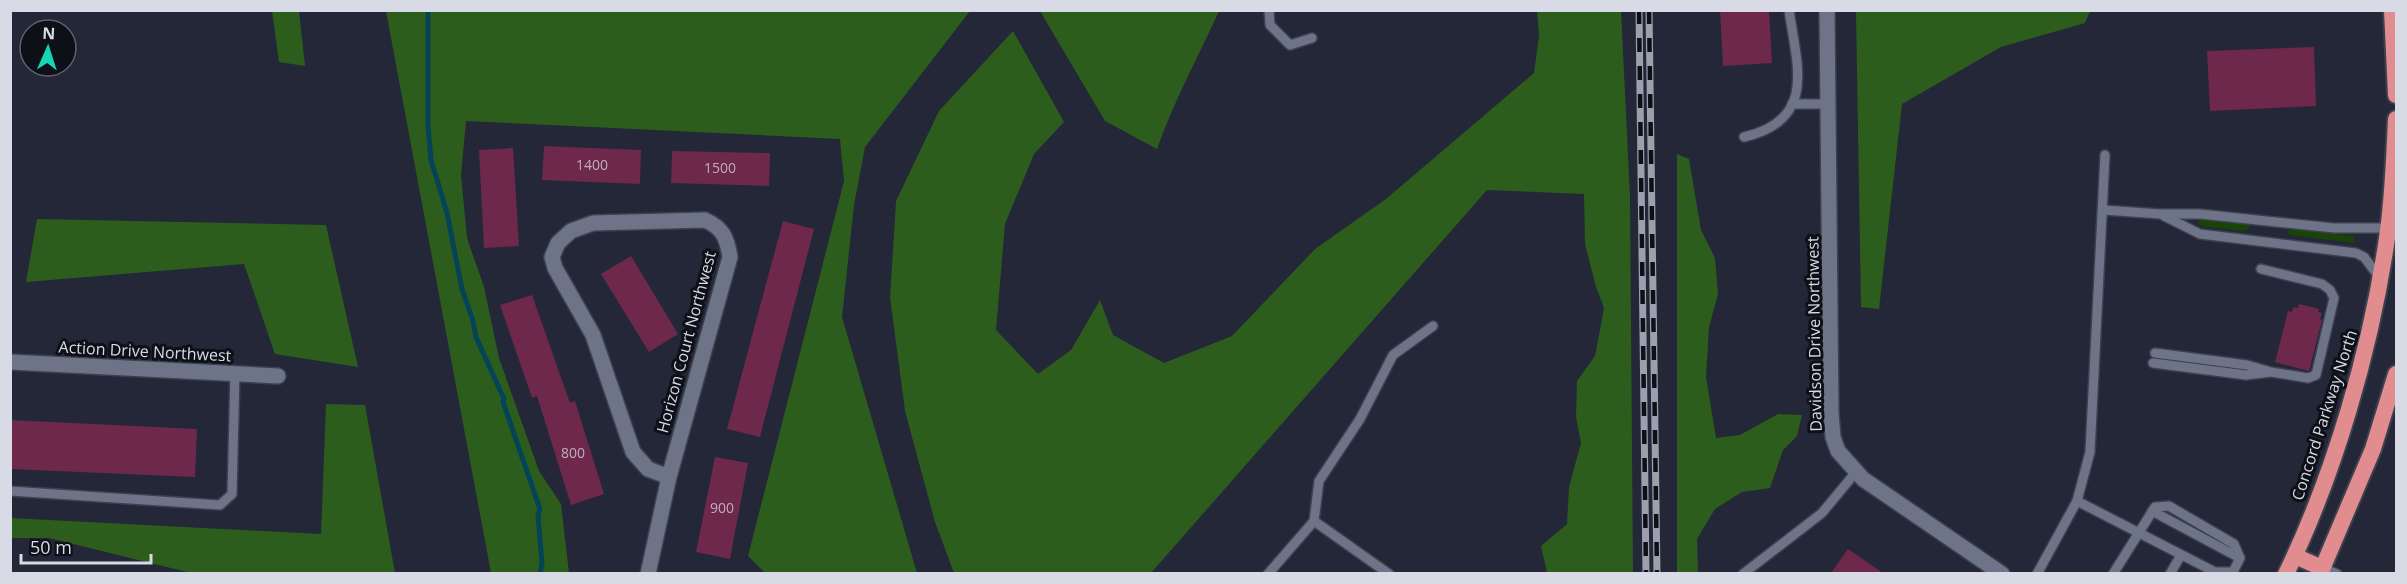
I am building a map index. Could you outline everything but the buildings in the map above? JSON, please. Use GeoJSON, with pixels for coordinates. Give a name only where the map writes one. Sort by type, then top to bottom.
{"type":"FeatureCollection","features":[{"type":"Feature","properties":{"kind":"highway"},"geometry":{"type":"LineString","coordinates":[[2392,10],[2397,95]]}},
{"type":"Feature","properties":{"kind":"highway","name":"Concord Parkway North"},"geometry":{"type":"LineString","coordinates":[[2286,573],[2326,477],[2358,376],[2380,278],[2388,228],[2397,120]]}},
{"type":"Feature","properties":{"kind":"highway"},"geometry":{"type":"LineString","coordinates":[[2295,556],[2326,572],[2373,449],[2397,374]]}},
{"type":"Feature","properties":{"kind":"street","name":"Davidson Drive Northwest"},"geometry":{"type":"LineString","coordinates":[[1827,10],[1833,437],[1838,451],[1856,472],[1935,529],[2002,573]]}},
{"type":"Feature","properties":{"kind":"street","name":"Horizon Court Northwest"},"geometry":{"type":"LineString","coordinates":[[648,573],[669,477],[730,257],[728,239],[718,226],[705,220],[592,223],[571,231],[558,243],[552,256],[555,268],[593,335],[633,452],[648,469],[669,477]]}},
{"type":"Feature","properties":{"kind":"street","name":"Action Drive Northwest"},"geometry":{"type":"LineString","coordinates":[[10,362],[278,376]]}},
{"type":"Feature","properties":{"kind":"lane"},"geometry":{"type":"LineString","coordinates":[[1269,10],[1270,25],[1290,45],[1312,38]]}},
{"type":"Feature","properties":{"kind":"lane"},"geometry":{"type":"LineString","coordinates":[[1744,137],[1764,132],[1788,114],[1796,95],[1798,63],[1789,10]]}},
{"type":"Feature","properties":{"kind":"lane"},"geometry":{"type":"LineString","coordinates":[[1792,104],[1828,104]]}},
{"type":"Feature","properties":{"kind":"lane"},"geometry":{"type":"LineString","coordinates":[[2037,573],[2077,501],[2090,452],[2104,210],[2105,154]]}},
{"type":"Feature","properties":{"kind":"lane"},"geometry":{"type":"LineString","coordinates":[[2104,210],[2200,214],[2334,228],[2388,228]]}},
{"type":"Feature","properties":{"kind":"lane"},"geometry":{"type":"LineString","coordinates":[[2160,214],[2200,234],[2356,253],[2364,257],[2380,278]]}},
{"type":"Feature","properties":{"kind":"lane"},"geometry":{"type":"LineString","coordinates":[[2266,242],[2267,221]]}},
{"type":"Feature","properties":{"kind":"lane"},"geometry":{"type":"LineString","coordinates":[[2154,358],[2246,375],[2271,372],[2308,378],[2316,375],[2334,298],[2330,290],[2322,284],[2261,269]]}},
{"type":"Feature","properties":{"kind":"lane"},"geometry":{"type":"LineString","coordinates":[[1268,573],[1314,521],[1319,481],[1360,419],[1393,355],[1433,326]]}},
{"type":"Feature","properties":{"kind":"lane"},"geometry":{"type":"LineString","coordinates":[[10,491],[220,505],[232,494],[235,373]]}},
{"type":"Feature","properties":{"kind":"lane"},"geometry":{"type":"LineString","coordinates":[[2382,421],[2396,411]]}},
{"type":"Feature","properties":{"kind":"lane"},"geometry":{"type":"LineString","coordinates":[[1743,573],[1822,513],[1856,472]]}},
{"type":"Feature","properties":{"kind":"lane"},"geometry":{"type":"LineString","coordinates":[[2077,501],[2137,532],[2181,555],[2215,572],[2233,572],[2240,558],[2234,544],[2169,506],[2155,507],[2137,532],[2113,573]]}},
{"type":"Feature","properties":{"kind":"lane"},"geometry":{"type":"LineString","coordinates":[[1314,521],[1389,573]]}},
{"type":"Feature","properties":{"kind":"lane"},"geometry":{"type":"LineString","coordinates":[[2170,573],[2181,555]]}},
{"type":"Feature","properties":{"kind":"green space"},"geometry":{"type":"Polygon","coordinates":[[[272,11],[299,11],[305,66],[279,62],[272,11]]]}},
{"type":"Feature","properties":{"kind":"green space"},"geometry":{"type":"Polygon","coordinates":[[[386,11],[970,11],[865,147],[854,205],[842,317],[917,573],[765,573],[748,556],[844,181],[840,139],[466,121],[461,175],[467,238],[484,287],[499,358],[539,471],[561,504],[569,573],[491,573],[386,11]]]}},
{"type":"Feature","properties":{"kind":"green space"},"geometry":{"type":"Polygon","coordinates":[[[1040,11],[1219,11],[1157,149],[1105,121],[1040,11]]]}},
{"type":"Feature","properties":{"kind":"green space"},"geometry":{"type":"Polygon","coordinates":[[[1537,11],[1621,11],[1630,196],[1633,573],[1547,573],[1541,546],[1567,524],[1569,487],[1581,443],[1576,417],[1577,381],[1595,356],[1604,308],[1585,244],[1584,194],[1487,190],[1151,573],[954,573],[935,522],[905,411],[890,297],[896,201],[939,111],[1013,31],[1064,122],[1034,154],[1005,224],[996,330],[1038,374],[1071,350],[1100,300],[1113,335],[1164,363],[1232,336],[1315,249],[1386,199],[1534,73],[1539,36],[1537,11]]]}},
{"type":"Feature","properties":{"kind":"green space"},"geometry":{"type":"Polygon","coordinates":[[[1856,11],[2090,11],[2085,23],[2001,47],[1902,104],[1879,309],[1861,307],[1856,11]]]}},
{"type":"Feature","properties":{"kind":"green space"},"geometry":{"type":"Polygon","coordinates":[[[1677,154],[1689,159],[1701,230],[1715,258],[1718,294],[1709,327],[1706,377],[1716,438],[1740,435],[1778,414],[1802,415],[1797,436],[1783,450],[1770,488],[1742,492],[1715,509],[1697,539],[1698,574],[1677,573],[1677,154]]]}},
{"type":"Feature","properties":{"kind":"green space"},"geometry":{"type":"Polygon","coordinates":[[[37,219],[326,225],[358,367],[275,354],[244,264],[26,282],[37,219]]]}},
{"type":"Feature","properties":{"kind":"green space"},"geometry":{"type":"Polygon","coordinates":[[[2200,220],[2219,220],[2249,225],[2249,228],[2244,231],[2200,226],[2198,222],[2200,220]]]}},
{"type":"Feature","properties":{"kind":"green space"},"geometry":{"type":"Polygon","coordinates":[[[2294,229],[2353,236],[2355,243],[2289,235],[2288,231],[2294,229]]]}},
{"type":"Feature","properties":{"kind":"green space"},"geometry":{"type":"Polygon","coordinates":[[[326,404],[365,405],[395,573],[191,573],[49,538],[11,538],[11,518],[321,534],[326,404]]]}},
{"type":"Feature","properties":{"kind":"waterway"},"geometry":{"type":"LineString","coordinates":[[428,10],[428,126],[431,160],[447,213],[462,289],[476,337],[504,399],[503,402],[540,509],[538,515],[542,563],[540,574]]}},
{"type":"Feature","properties":{"kind":"railway"},"geometry":{"type":"LineString","coordinates":[[1639,10],[1646,574]]}},
{"type":"Feature","properties":{"kind":"railway"},"geometry":{"type":"LineString","coordinates":[[1649,10],[1657,574]]}}]}
